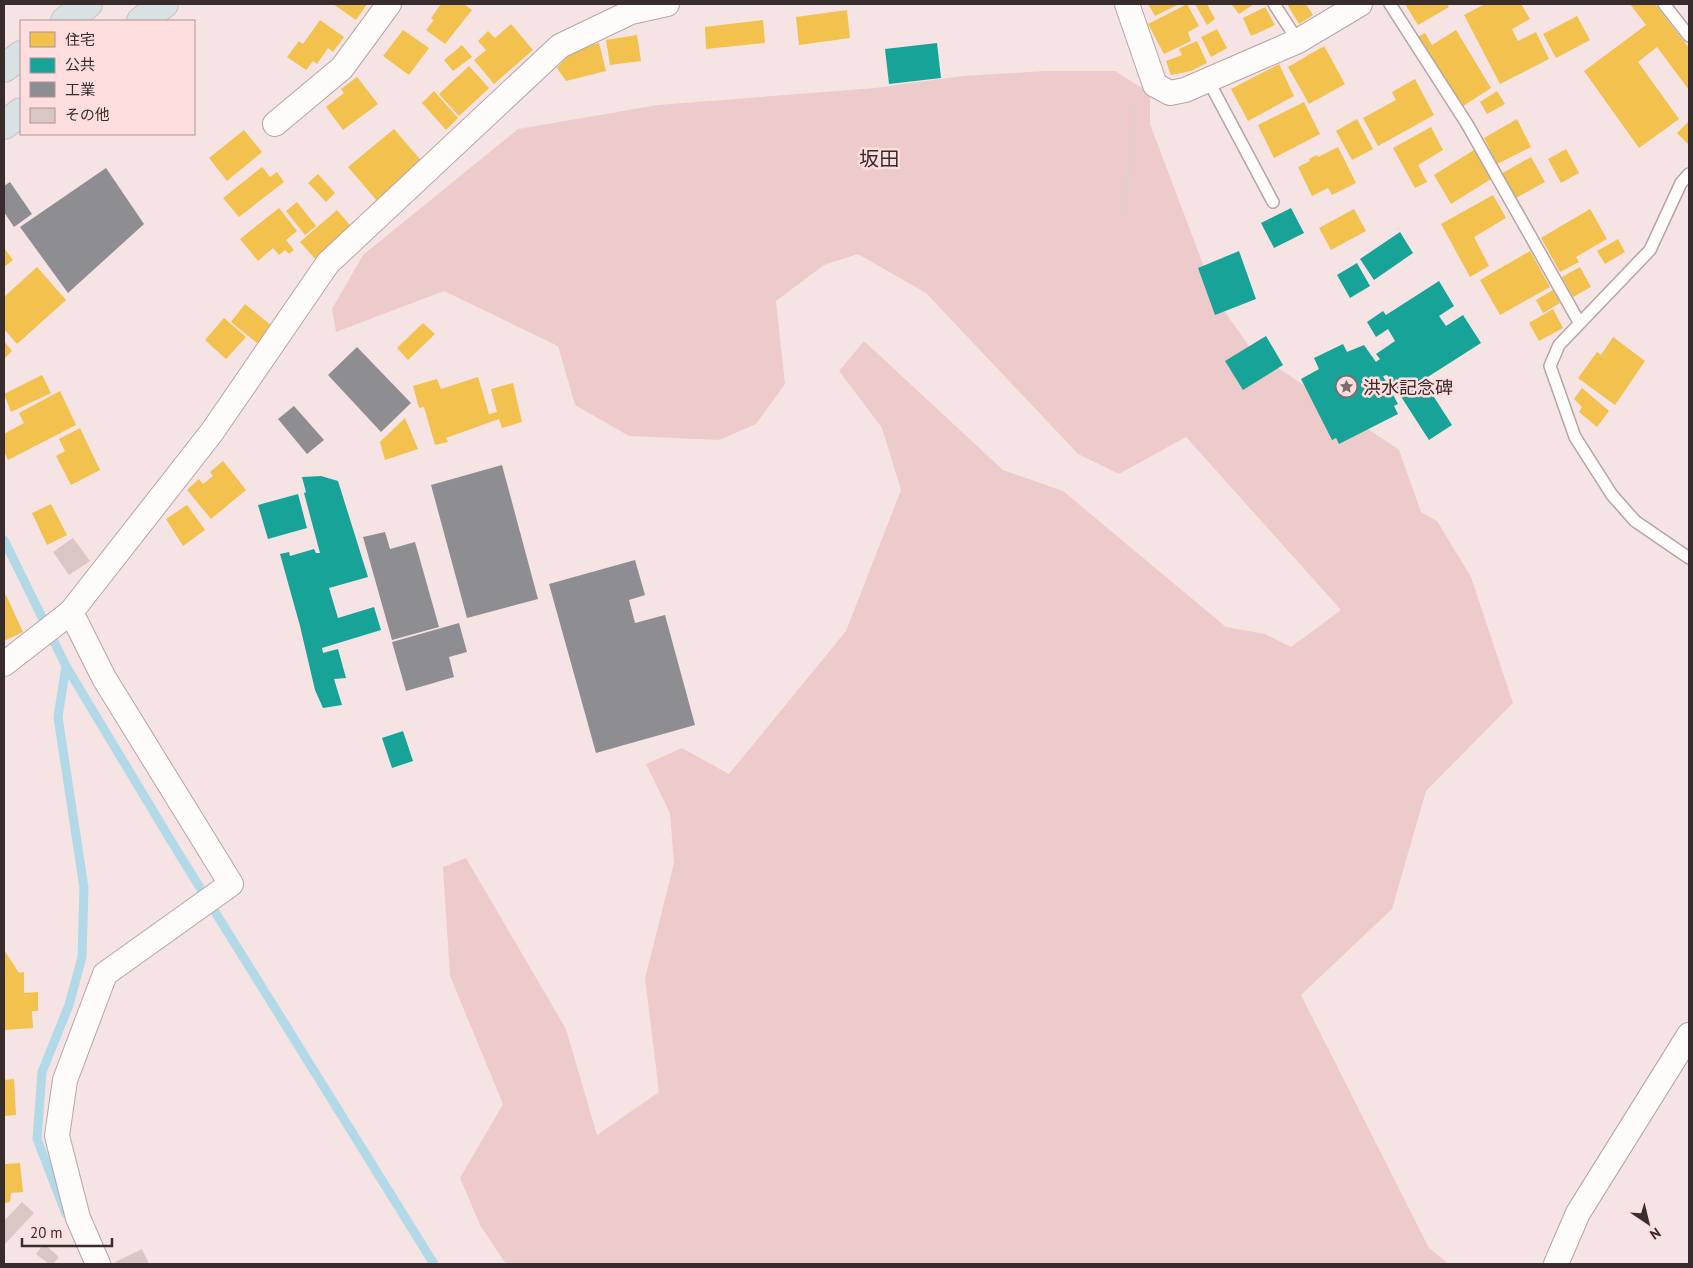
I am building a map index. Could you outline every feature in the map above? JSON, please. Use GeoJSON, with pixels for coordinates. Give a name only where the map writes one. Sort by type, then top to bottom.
{"type":"FeatureCollection","features":[{"type":"Feature","properties":{"kind":"main road"},"geometry":{"type":"LineString","coordinates":[[66,20],[88,4]]}},
{"type":"Feature","properties":{"kind":"main road"},"geometry":{"type":"LineString","coordinates":[[142,20],[164,4]]}},
{"type":"Feature","properties":{"kind":"main road"},"geometry":{"type":"LineString","coordinates":[[4,68],[20,56]]}},
{"type":"Feature","properties":{"kind":"main road"},"geometry":{"type":"LineString","coordinates":[[4,125],[20,113]]}},
{"type":"Feature","properties":{"kind":"street"},"geometry":{"type":"LineString","coordinates":[[275,124],[342,68],[389,4]]}},
{"type":"Feature","properties":{"kind":"street"},"geometry":{"type":"LineString","coordinates":[[4,664],[66,616],[212,432],[328,263],[560,46],[631,12],[667,4]]}},
{"type":"Feature","properties":{"kind":"street"},"geometry":{"type":"LineString","coordinates":[[1127,4],[1155,85],[1170,93],[1185,90],[1298,41],[1360,4]]}},
{"type":"Feature","properties":{"kind":"street"},"geometry":{"type":"LineString","coordinates":[[66,616],[231,884],[105,974],[65,1080],[57,1136],[78,1218],[98,1264]]}},
{"type":"Feature","properties":{"kind":"street"},"geometry":{"type":"LineString","coordinates":[[1556,1264],[1578,1213],[1689,1035]]}},
{"type":"Feature","properties":{"kind":"lane"},"geometry":{"type":"LineString","coordinates":[[1274,4],[1298,41]]}},
{"type":"Feature","properties":{"kind":"lane"},"geometry":{"type":"LineString","coordinates":[[1390,4],[1467,124],[1579,322]]}},
{"type":"Feature","properties":{"kind":"lane"},"geometry":{"type":"LineString","coordinates":[[1664,4],[1689,36]]}},
{"type":"Feature","properties":{"kind":"lane"},"geometry":{"type":"LineString","coordinates":[[1208,80],[1273,202]]}},
{"type":"Feature","properties":{"kind":"lane"},"geometry":{"type":"LineString","coordinates":[[1689,174],[1681,183],[1650,250],[1559,345],[1550,366],[1575,437],[1612,495],[1635,521],[1689,558]]}},
{"type":"Feature","properties":{"kind":"path"},"geometry":{"type":"LineString","coordinates":[[1123,213],[1133,136],[1134,105],[1155,85]]}},
{"type":"Feature","properties":{"kind":"shaded area"},"geometry":{"type":"Polygon","coordinates":[[[1046,71],[1115,71],[1150,93],[1150,124],[1217,301],[1252,350],[1399,450],[1421,512],[1437,521],[1471,577],[1513,703],[1426,791],[1392,909],[1301,995],[1429,1248],[1449,1264],[506,1264],[480,1225],[460,1178],[503,1104],[450,976],[443,867],[466,858],[566,1029],[597,1135],[659,1092],[645,978],[674,863],[670,813],[646,764],[682,748],[729,774],[846,631],[901,490],[882,428],[839,371],[864,341],[1003,470],[1063,491],[1226,627],[1265,634],[1291,647],[1341,610],[1186,437],[1119,474],[1078,454],[926,293],[858,254],[824,265],[776,301],[785,384],[756,424],[719,440],[629,436],[575,405],[558,346],[444,291],[336,332],[332,309],[363,255],[518,129],[658,105],[875,88],[962,76],[1046,71]]]}},
{"type":"Feature","properties":{"kind":"building: 住宅"},"geometry":{"type":"Polygon","coordinates":[[[333,4],[367,4],[356,20],[333,4]]]}},
{"type":"Feature","properties":{"kind":"building: 住宅"},"geometry":{"type":"Polygon","coordinates":[[[441,4],[464,4],[472,10],[445,44],[426,30],[434,20],[431,18],[441,4]]]}},
{"type":"Feature","properties":{"kind":"building: 住宅"},"geometry":{"type":"Polygon","coordinates":[[[1148,4],[1179,4],[1155,16],[1148,4]]]}},
{"type":"Feature","properties":{"kind":"building: 住宅"},"geometry":{"type":"Polygon","coordinates":[[[1187,4],[1199,26],[1188,32],[1191,41],[1164,54],[1148,24],[1187,4]]]}},
{"type":"Feature","properties":{"kind":"building: 住宅"},"geometry":{"type":"Polygon","coordinates":[[[1195,4],[1207,4],[1215,19],[1207,25],[1195,4]]]}},
{"type":"Feature","properties":{"kind":"building: 住宅"},"geometry":{"type":"Polygon","coordinates":[[[1231,4],[1254,4],[1239,14],[1231,4]]]}},
{"type":"Feature","properties":{"kind":"building: 住宅"},"geometry":{"type":"Polygon","coordinates":[[[1287,4],[1306,4],[1313,15],[1299,24],[1287,4]]]}},
{"type":"Feature","properties":{"kind":"building: 住宅"},"geometry":{"type":"Polygon","coordinates":[[[1405,4],[1447,4],[1449,7],[1418,25],[1405,4]]]}},
{"type":"Feature","properties":{"kind":"building: 住宅"},"geometry":{"type":"Polygon","coordinates":[[[1485,4],[1521,4],[1530,19],[1512,29],[1518,41],[1536,32],[1549,59],[1500,84],[1464,15],[1485,4]]]}},
{"type":"Feature","properties":{"kind":"building: 住宅"},"geometry":{"type":"Polygon","coordinates":[[[1630,4],[1655,4],[1689,48],[1689,90],[1657,47],[1638,62],[1679,119],[1639,148],[1584,71],[1646,25],[1630,4]]]}},
{"type":"Feature","properties":{"kind":"building: 住宅"},"geometry":{"type":"Polygon","coordinates":[[[1265,7],[1275,25],[1251,36],[1243,18],[1265,7]]]}},
{"type":"Feature","properties":{"kind":"building: 住宅"},"geometry":{"type":"Polygon","coordinates":[[[847,10],[850,38],[799,45],[796,17],[847,10]]]}},
{"type":"Feature","properties":{"kind":"building: 住宅"},"geometry":{"type":"Polygon","coordinates":[[[1577,16],[1590,40],[1556,58],[1543,34],[1577,16]]]}},
{"type":"Feature","properties":{"kind":"building: 住宅"},"geometry":{"type":"Polygon","coordinates":[[[320,20],[344,37],[333,52],[328,48],[317,64],[313,61],[306,70],[287,57],[299,41],[303,44],[320,20]]]}},
{"type":"Feature","properties":{"kind":"building: 住宅"},"geometry":{"type":"Polygon","coordinates":[[[763,20],[765,43],[706,49],[705,27],[763,20]]]}},
{"type":"Feature","properties":{"kind":"building: 住宅"},"geometry":{"type":"Polygon","coordinates":[[[511,24],[533,50],[494,84],[474,60],[486,50],[478,41],[488,31],[495,38],[511,24]]]}},
{"type":"Feature","properties":{"kind":"building: 住宅"},"geometry":{"type":"Polygon","coordinates":[[[1217,29],[1227,48],[1211,57],[1201,37],[1217,29]]]}},
{"type":"Feature","properties":{"kind":"building: 住宅"},"geometry":{"type":"Polygon","coordinates":[[[403,30],[429,48],[409,75],[383,56],[403,30]]]}},
{"type":"Feature","properties":{"kind":"building: 住宅"},"geometry":{"type":"Polygon","coordinates":[[[1456,30],[1491,88],[1460,108],[1416,38],[1425,33],[1432,45],[1456,30]]]}},
{"type":"Feature","properties":{"kind":"building: 住宅"},"geometry":{"type":"Polygon","coordinates":[[[637,35],[641,61],[610,65],[606,40],[637,35]]]}},
{"type":"Feature","properties":{"kind":"building: 住宅"},"geometry":{"type":"Polygon","coordinates":[[[1197,41],[1207,63],[1191,71],[1171,75],[1166,61],[1182,55],[1179,49],[1197,41]]]}},
{"type":"Feature","properties":{"kind":"building: 住宅"},"geometry":{"type":"Polygon","coordinates":[[[599,43],[606,71],[566,81],[557,68],[573,50],[599,43]]]}},
{"type":"Feature","properties":{"kind":"building: 住宅"},"geometry":{"type":"Polygon","coordinates":[[[462,45],[472,57],[453,71],[444,60],[462,45]]]}},
{"type":"Feature","properties":{"kind":"building: 住宅"},"geometry":{"type":"Polygon","coordinates":[[[1324,46],[1345,84],[1309,104],[1288,67],[1324,46]]]}},
{"type":"Feature","properties":{"kind":"building: 住宅"},"geometry":{"type":"Polygon","coordinates":[[[1279,64],[1294,96],[1248,121],[1231,89],[1279,64]]]}},
{"type":"Feature","properties":{"kind":"building: 住宅"},"geometry":{"type":"Polygon","coordinates":[[[469,66],[489,88],[459,116],[439,94],[469,66]]]}},
{"type":"Feature","properties":{"kind":"building: 住宅"},"geometry":{"type":"Polygon","coordinates":[[[357,77],[378,104],[343,130],[326,107],[344,93],[341,89],[357,77]]]}},
{"type":"Feature","properties":{"kind":"building: 住宅"},"geometry":{"type":"Polygon","coordinates":[[[1415,79],[1434,115],[1378,146],[1363,118],[1396,100],[1392,92],[1415,79]]]}},
{"type":"Feature","properties":{"kind":"building: 住宅"},"geometry":{"type":"Polygon","coordinates":[[[434,91],[458,118],[446,130],[422,103],[434,91]]]}},
{"type":"Feature","properties":{"kind":"building: 住宅"},"geometry":{"type":"Polygon","coordinates":[[[1497,91],[1505,104],[1487,114],[1480,102],[1497,91]]]}},
{"type":"Feature","properties":{"kind":"building: 住宅"},"geometry":{"type":"Polygon","coordinates":[[[1304,102],[1320,134],[1274,158],[1258,125],[1304,102]]]}},
{"type":"Feature","properties":{"kind":"building: 住宅"},"geometry":{"type":"Polygon","coordinates":[[[1357,119],[1373,149],[1352,160],[1336,131],[1357,119]]]}},
{"type":"Feature","properties":{"kind":"building: 住宅"},"geometry":{"type":"Polygon","coordinates":[[[1517,119],[1531,147],[1497,164],[1484,138],[1517,119]]]}},
{"type":"Feature","properties":{"kind":"building: 住宅"},"geometry":{"type":"Polygon","coordinates":[[[1689,121],[1689,145],[1677,133],[1689,121]]]}},
{"type":"Feature","properties":{"kind":"building: 住宅"},"geometry":{"type":"Polygon","coordinates":[[[1431,127],[1443,150],[1418,165],[1427,182],[1415,188],[1393,148],[1431,127]]]}},
{"type":"Feature","properties":{"kind":"building: 住宅"},"geometry":{"type":"Polygon","coordinates":[[[394,129],[424,164],[378,202],[348,167],[394,129]]]}},
{"type":"Feature","properties":{"kind":"building: 住宅"},"geometry":{"type":"Polygon","coordinates":[[[244,130],[262,152],[227,181],[209,158],[244,130]]]}},
{"type":"Feature","properties":{"kind":"building: 住宅"},"geometry":{"type":"Polygon","coordinates":[[[1338,147],[1356,183],[1332,195],[1328,188],[1312,196],[1298,167],[1317,155],[1318,157],[1338,147]]]}},
{"type":"Feature","properties":{"kind":"building: 住宅"},"geometry":{"type":"Polygon","coordinates":[[[1566,149],[1579,173],[1561,183],[1548,159],[1566,149]]]}},
{"type":"Feature","properties":{"kind":"building: 住宅"},"geometry":{"type":"Polygon","coordinates":[[[1474,150],[1491,179],[1451,204],[1434,175],[1474,150]]]}},
{"type":"Feature","properties":{"kind":"building: 住宅"},"geometry":{"type":"Polygon","coordinates":[[[1531,157],[1545,182],[1514,199],[1501,174],[1531,157]]]}},
{"type":"Feature","properties":{"kind":"building: 住宅"},"geometry":{"type":"Polygon","coordinates":[[[262,167],[270,177],[277,172],[284,182],[239,217],[223,198],[262,167]]]}},
{"type":"Feature","properties":{"kind":"building: 住宅"},"geometry":{"type":"Polygon","coordinates":[[[318,174],[335,193],[326,202],[308,183],[318,174]]]}},
{"type":"Feature","properties":{"kind":"building: 住宅"},"geometry":{"type":"Polygon","coordinates":[[[1493,195],[1506,218],[1474,237],[1489,266],[1470,277],[1441,224],[1493,195]]]}},
{"type":"Feature","properties":{"kind":"building: 住宅"},"geometry":{"type":"Polygon","coordinates":[[[297,202],[316,226],[305,235],[286,211],[297,202]]]}},
{"type":"Feature","properties":{"kind":"building: 住宅"},"geometry":{"type":"Polygon","coordinates":[[[279,208],[297,231],[286,240],[294,250],[289,254],[285,250],[279,255],[273,248],[258,261],[240,239],[279,208]]]}},
{"type":"Feature","properties":{"kind":"building: 住宅"},"geometry":{"type":"Polygon","coordinates":[[[1354,209],[1366,231],[1331,250],[1319,228],[1354,209]]]}},
{"type":"Feature","properties":{"kind":"building: 住宅"},"geometry":{"type":"Polygon","coordinates":[[[1590,209],[1607,239],[1576,257],[1579,262],[1560,272],[1541,238],[1590,209]]]}},
{"type":"Feature","properties":{"kind":"building: 住宅"},"geometry":{"type":"Polygon","coordinates":[[[337,210],[355,231],[318,262],[300,242],[337,210]]]}},
{"type":"Feature","properties":{"kind":"building: 住宅"},"geometry":{"type":"Polygon","coordinates":[[[1618,239],[1625,252],[1605,264],[1597,251],[1618,239]]]}},
{"type":"Feature","properties":{"kind":"building: 住宅"},"geometry":{"type":"Polygon","coordinates":[[[4,248],[13,260],[4,267],[4,248]]]}},
{"type":"Feature","properties":{"kind":"building: 住宅"},"geometry":{"type":"Polygon","coordinates":[[[1530,251],[1550,287],[1500,315],[1480,280],[1530,251]]]}},
{"type":"Feature","properties":{"kind":"building: 住宅"},"geometry":{"type":"Polygon","coordinates":[[[37,267],[66,300],[17,344],[4,329],[4,297],[37,267]]]}},
{"type":"Feature","properties":{"kind":"building: 住宅"},"geometry":{"type":"Polygon","coordinates":[[[1580,267],[1591,287],[1573,297],[1562,277],[1580,267]]]}},
{"type":"Feature","properties":{"kind":"building: 住宅"},"geometry":{"type":"Polygon","coordinates":[[[1553,290],[1560,303],[1543,313],[1536,300],[1553,290]]]}},
{"type":"Feature","properties":{"kind":"building: 住宅"},"geometry":{"type":"Polygon","coordinates":[[[245,304],[272,326],[258,344],[231,322],[245,304]]]}},
{"type":"Feature","properties":{"kind":"building: 住宅"},"geometry":{"type":"Polygon","coordinates":[[[1553,309],[1563,328],[1539,341],[1529,323],[1553,309]]]}},
{"type":"Feature","properties":{"kind":"building: 住宅"},"geometry":{"type":"Polygon","coordinates":[[[224,318],[246,337],[226,359],[205,340],[224,318]]]}},
{"type":"Feature","properties":{"kind":"building: 住宅"},"geometry":{"type":"Polygon","coordinates":[[[423,323],[435,334],[408,360],[397,348],[423,323]]]}},
{"type":"Feature","properties":{"kind":"building: 住宅"},"geometry":{"type":"Polygon","coordinates":[[[1613,337],[1645,361],[1615,405],[1578,378],[1597,352],[1601,355],[1613,337]]]}},
{"type":"Feature","properties":{"kind":"building: 住宅"},"geometry":{"type":"Polygon","coordinates":[[[4,341],[12,351],[4,359],[4,341]]]}},
{"type":"Feature","properties":{"kind":"building: 住宅"},"geometry":{"type":"Polygon","coordinates":[[[42,375],[51,393],[11,412],[4,394],[42,375]]]}},
{"type":"Feature","properties":{"kind":"building: 住宅"},"geometry":{"type":"Polygon","coordinates":[[[478,377],[489,414],[497,412],[491,389],[513,383],[522,422],[502,428],[499,419],[446,438],[448,442],[435,445],[424,407],[419,408],[413,386],[437,379],[441,389],[478,377]]]}},
{"type":"Feature","properties":{"kind":"building: 住宅"},"geometry":{"type":"Polygon","coordinates":[[[1582,388],[1609,411],[1597,427],[1579,412],[1582,407],[1574,399],[1582,388]]]}},
{"type":"Feature","properties":{"kind":"building: 住宅"},"geometry":{"type":"Polygon","coordinates":[[[60,391],[76,425],[8,460],[4,451],[4,434],[24,423],[19,413],[60,391]]]}},
{"type":"Feature","properties":{"kind":"building: 住宅"},"geometry":{"type":"Polygon","coordinates":[[[405,418],[418,449],[385,460],[380,442],[405,418]]]}},
{"type":"Feature","properties":{"kind":"building: 住宅"},"geometry":{"type":"Polygon","coordinates":[[[80,428],[100,470],[71,485],[56,456],[65,451],[59,439],[80,428]]]}},
{"type":"Feature","properties":{"kind":"building: 住宅"},"geometry":{"type":"Polygon","coordinates":[[[223,461],[246,490],[211,519],[187,490],[199,479],[203,484],[213,476],[210,472],[223,461]]]}},
{"type":"Feature","properties":{"kind":"building: 住宅"},"geometry":{"type":"Polygon","coordinates":[[[51,504],[67,535],[47,545],[32,513],[51,504]]]}},
{"type":"Feature","properties":{"kind":"building: 住宅"},"geometry":{"type":"Polygon","coordinates":[[[187,505],[205,530],[183,546],[166,519],[187,505]]]}},
{"type":"Feature","properties":{"kind":"building: 住宅"},"geometry":{"type":"Polygon","coordinates":[[[6,595],[23,632],[4,641],[4,596],[6,595]]]}},
{"type":"Feature","properties":{"kind":"building: 住宅"},"geometry":{"type":"Polygon","coordinates":[[[4,950],[19,973],[24,972],[24,993],[38,992],[38,1011],[32,1011],[33,1028],[4,1030],[4,950]]]}},
{"type":"Feature","properties":{"kind":"building: 住宅"},"geometry":{"type":"Polygon","coordinates":[[[14,1079],[16,1115],[4,1116],[4,1080],[14,1079]]]}},
{"type":"Feature","properties":{"kind":"building: 住宅"},"geometry":{"type":"Polygon","coordinates":[[[20,1163],[23,1192],[11,1193],[10,1202],[4,1203],[4,1164],[20,1163]]]}},
{"type":"Feature","properties":{"kind":"building: 公共"},"geometry":{"type":"Polygon","coordinates":[[[937,43],[941,78],[889,84],[885,49],[937,43]]]}},
{"type":"Feature","properties":{"kind":"building: 公共"},"geometry":{"type":"Polygon","coordinates":[[[1291,208],[1304,233],[1274,248],[1261,223],[1291,208]]]}},
{"type":"Feature","properties":{"kind":"building: 公共"},"geometry":{"type":"Polygon","coordinates":[[[1400,232],[1413,253],[1374,280],[1360,259],[1400,232]]]}},
{"type":"Feature","properties":{"kind":"building: 公共"},"geometry":{"type":"Polygon","coordinates":[[[1239,251],[1256,299],[1215,315],[1198,268],[1239,251]]]}},
{"type":"Feature","properties":{"kind":"building: 公共"},"geometry":{"type":"Polygon","coordinates":[[[1357,263],[1370,286],[1350,298],[1337,275],[1357,263]]]}},
{"type":"Feature","properties":{"kind":"building: 公共"},"geometry":{"type":"Polygon","coordinates":[[[1439,281],[1454,306],[1439,316],[1446,326],[1463,315],[1481,343],[1423,380],[1452,425],[1429,440],[1387,375],[1383,376],[1398,404],[1394,406],[1398,414],[1339,444],[1336,438],[1332,440],[1301,379],[1319,369],[1314,358],[1343,344],[1347,352],[1364,345],[1376,362],[1380,359],[1376,354],[1395,341],[1388,329],[1376,337],[1367,322],[1383,311],[1386,315],[1439,281]]]}},
{"type":"Feature","properties":{"kind":"building: 公共"},"geometry":{"type":"Polygon","coordinates":[[[1266,336],[1283,365],[1243,390],[1225,361],[1266,336]]]}},
{"type":"Feature","properties":{"kind":"building: 公共"},"geometry":{"type":"Polygon","coordinates":[[[321,476],[338,481],[368,577],[329,588],[338,618],[374,607],[381,630],[322,648],[323,653],[338,649],[346,678],[334,679],[342,705],[323,708],[315,690],[280,554],[289,552],[290,556],[314,549],[316,553],[320,553],[304,493],[306,492],[302,477],[321,476]]]}},
{"type":"Feature","properties":{"kind":"building: 公共"},"geometry":{"type":"Polygon","coordinates":[[[298,494],[307,528],[268,539],[258,505],[298,494]]]}},
{"type":"Feature","properties":{"kind":"building: 公共"},"geometry":{"type":"Polygon","coordinates":[[[403,731],[413,761],[392,768],[382,738],[403,731]]]}},
{"type":"Feature","properties":{"kind":"building: 工業"},"geometry":{"type":"Polygon","coordinates":[[[106,168],[144,224],[68,293],[20,227],[106,168]]]}},
{"type":"Feature","properties":{"kind":"building: 工業"},"geometry":{"type":"Polygon","coordinates":[[[10,182],[32,214],[14,227],[4,212],[4,186],[10,182]]]}},
{"type":"Feature","properties":{"kind":"building: 工業"},"geometry":{"type":"Polygon","coordinates":[[[357,347],[411,403],[381,432],[328,375],[357,347]]]}},
{"type":"Feature","properties":{"kind":"building: 工業"},"geometry":{"type":"Polygon","coordinates":[[[294,406],[324,440],[307,454],[278,419],[294,406]]]}},
{"type":"Feature","properties":{"kind":"building: 工業"},"geometry":{"type":"Polygon","coordinates":[[[502,465],[538,599],[467,618],[431,485],[502,465]]]}},
{"type":"Feature","properties":{"kind":"building: 工業"},"geometry":{"type":"Polygon","coordinates":[[[385,532],[390,549],[415,542],[439,627],[392,640],[363,537],[385,532]]]}},
{"type":"Feature","properties":{"kind":"building: 工業"},"geometry":{"type":"Polygon","coordinates":[[[635,560],[645,595],[629,600],[635,623],[665,615],[695,725],[596,753],[549,584],[635,560]]]}},
{"type":"Feature","properties":{"kind":"building: 工業"},"geometry":{"type":"Polygon","coordinates":[[[459,623],[467,652],[449,657],[454,677],[406,691],[392,642],[459,623]]]}},
{"type":"Feature","properties":{"kind":"building: その他"},"geometry":{"type":"Polygon","coordinates":[[[73,538],[90,561],[69,575],[53,552],[73,538]]]}},
{"type":"Feature","properties":{"kind":"building: その他"},"geometry":{"type":"Polygon","coordinates":[[[22,1202],[34,1213],[4,1245],[4,1221],[22,1202]]]}},
{"type":"Feature","properties":{"kind":"building: その他"},"geometry":{"type":"Polygon","coordinates":[[[44,1244],[59,1257],[53,1264],[49,1264],[36,1254],[44,1244]]]}},
{"type":"Feature","properties":{"kind":"building: その他"},"geometry":{"type":"Polygon","coordinates":[[[142,1249],[149,1264],[116,1264],[115,1262],[142,1249]]]}},
{"type":"Feature","properties":{"kind":"waterway"},"geometry":{"type":"LineString","coordinates":[[4,540],[66,666],[176,849],[434,1264]]}},
{"type":"Feature","properties":{"kind":"waterway"},"geometry":{"type":"LineString","coordinates":[[66,666],[58,717],[84,888],[82,957],[69,1005],[42,1072],[37,1139],[66,1214]]}},
{"type":"Feature","properties":{"kind":"place","name":"洪水記念碑"},"geometry":{"type":"Point","coordinates":[1347,387]}},
{"type":"Feature","properties":{"kind":"district","name":"坂田"},"geometry":{"type":"Point","coordinates":[879,159]}}]}
